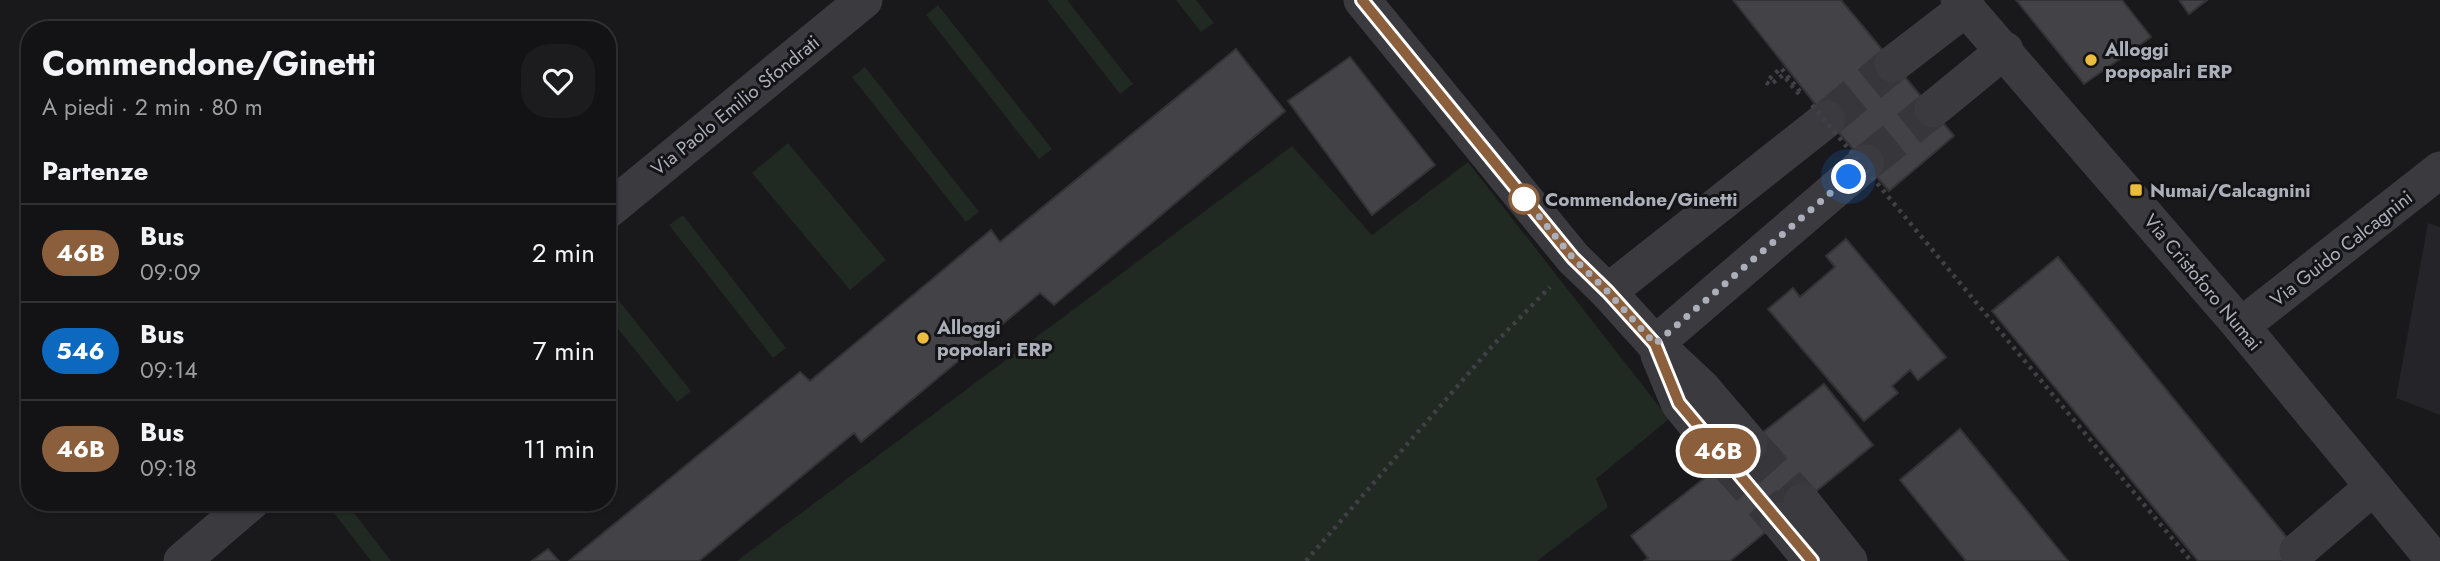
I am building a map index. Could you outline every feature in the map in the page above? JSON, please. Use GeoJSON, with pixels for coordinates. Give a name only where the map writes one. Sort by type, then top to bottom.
{"type":"FeatureCollection","features":[{"type":"Feature","properties":{"kind":"street","name":"Via Paolo Emilio Sfondrati"},"geometry":{"type":"LineString","coordinates":[[616,204],[864,0]]}},
{"type":"Feature","properties":{"kind":"street"},"geometry":{"type":"LineString","coordinates":[[1362,0],[1573,258],[1655,344],[1702,388],[1737,452]]}},
{"type":"Feature","properties":{"kind":"street"},"geometry":{"type":"LineString","coordinates":[[1893,64],[1964,2]]}},
{"type":"Feature","properties":{"kind":"street","name":"Via Cristoforo Numai"},"geometry":{"type":"LineString","coordinates":[[1964,2],[2241,326],[2435,561]]}},
{"type":"Feature","properties":{"kind":"street"},"geometry":{"type":"LineString","coordinates":[[1933,109],[2005,50]]}},
{"type":"Feature","properties":{"kind":"street"},"geometry":{"type":"LineString","coordinates":[[1608,292],[1828,119]]}},
{"type":"Feature","properties":{"kind":"street"},"geometry":{"type":"LineString","coordinates":[[1655,344],[1866,163]]}},
{"type":"Feature","properties":{"kind":"street","name":"Via Guido Calcagnini"},"geometry":{"type":"LineString","coordinates":[[2241,326],[2440,170]]}},
{"type":"Feature","properties":{"kind":"street"},"geometry":{"type":"LineString","coordinates":[[2298,551],[2373,487]]}},
{"type":"Feature","properties":{"kind":"street"},"geometry":{"type":"LineString","coordinates":[[182,561],[240,511]]}},
{"type":"Feature","properties":{"kind":"street"},"geometry":{"type":"LineString","coordinates":[[1812,561],[1791,512],[1850,561]]}},
{"type":"Feature","properties":{"kind":"path"},"geometry":{"type":"LineString","coordinates":[[1783,75],[1770,85],[1766,82],[1781,68],[2191,561]]}},
{"type":"Feature","properties":{"kind":"path"},"geometry":{"type":"LineString","coordinates":[[1306,561],[1494,344],[1543,296],[1573,258]]}},
{"type":"Feature","properties":{"kind":"shaded area"},"geometry":{"type":"Polygon","coordinates":[[[1047,0],[1067,0],[1133,84],[1120,94],[1047,0]]]}},
{"type":"Feature","properties":{"kind":"shaded area"},"geometry":{"type":"Polygon","coordinates":[[[1176,0],[1196,0],[1214,23],[1201,32],[1176,0]]]}},
{"type":"Feature","properties":{"kind":"shaded area"},"geometry":{"type":"Polygon","coordinates":[[[938,5],[1052,149],[1039,159],[926,15],[938,5]]]}},
{"type":"Feature","properties":{"kind":"shaded area"},"geometry":{"type":"Polygon","coordinates":[[[865,67],[979,212],[966,222],[852,77],[865,67]]]}},
{"type":"Feature","properties":{"kind":"shaded area"},"geometry":{"type":"Polygon","coordinates":[[[788,143],[886,260],[850,290],[752,173],[788,143]]]}},
{"type":"Feature","properties":{"kind":"shaded area"},"geometry":{"type":"Polygon","coordinates":[[[1292,146],[1372,235],[1468,162],[1669,419],[1596,479],[1608,507],[1537,561],[737,561],[1292,146]]]}},
{"type":"Feature","properties":{"kind":"shaded area"},"geometry":{"type":"Polygon","coordinates":[[[683,215],[786,348],[773,358],[669,225],[683,215]]]}},
{"type":"Feature","properties":{"kind":"shaded area"},"geometry":{"type":"Polygon","coordinates":[[[2428,223],[2440,227],[2440,415],[2396,398],[2428,223]]]}},
{"type":"Feature","properties":{"kind":"shaded area"},"geometry":{"type":"Polygon","coordinates":[[[616,297],[691,391],[677,402],[616,326],[616,297]]]}},
{"type":"Feature","properties":{"kind":"shaded area"},"geometry":{"type":"Polygon","coordinates":[[[352,511],[391,561],[371,561],[334,513],[352,511]]]}},
{"type":"Feature","properties":{"kind":"building"},"geometry":{"type":"Polygon","coordinates":[[[1733,0],[1841,0],[1954,136],[1889,191],[1827,119],[1733,0]]]}},
{"type":"Feature","properties":{"kind":"building","name":"Alloggi popopalri ERP"},"geometry":{"type":"Polygon","coordinates":[[[2016,0],[2122,0],[2151,37],[2084,84],[2016,0]]]}},
{"type":"Feature","properties":{"kind":"building"},"geometry":{"type":"Polygon","coordinates":[[[2179,0],[2207,0],[2189,14],[2179,0]]]}},
{"type":"Feature","properties":{"kind":"building","name":"Alloggi popolari ERP"},"geometry":{"type":"Polygon","coordinates":[[[1236,49],[1285,111],[1054,305],[1040,293],[861,442],[854,433],[699,561],[569,561],[800,372],[810,381],[991,230],[1000,242],[1236,49]]]}},
{"type":"Feature","properties":{"kind":"building"},"geometry":{"type":"Polygon","coordinates":[[[1350,57],[1435,165],[1372,215],[1288,101],[1350,57]]]}},
{"type":"Feature","properties":{"kind":"building"},"geometry":{"type":"Polygon","coordinates":[[[1846,239],[1946,357],[1918,380],[1910,370],[1892,386],[1898,393],[1864,421],[1768,309],[1793,288],[1800,297],[1835,267],[1826,256],[1846,239]]]}},
{"type":"Feature","properties":{"kind":"building"},"geometry":{"type":"Polygon","coordinates":[[[2058,257],[2306,561],[2198,561],[1992,311],[2058,257]]]}},
{"type":"Feature","properties":{"kind":"building"},"geometry":{"type":"Polygon","coordinates":[[[1824,384],[1873,445],[1730,561],[1644,561],[1648,558],[1631,536],[1824,384]]]}},
{"type":"Feature","properties":{"kind":"building"},"geometry":{"type":"Polygon","coordinates":[[[1960,429],[2068,561],[1966,561],[1900,480],[1960,429]]]}},
{"type":"Feature","properties":{"kind":"building"},"geometry":{"type":"Polygon","coordinates":[[[548,549],[559,561],[532,561],[548,549]]]}},
{"type":"Feature","properties":{"kind":"tunnel"},"geometry":{"type":"LineString","coordinates":[[1827,119],[1893,64]]}},
{"type":"Feature","properties":{"kind":"tunnel"},"geometry":{"type":"LineString","coordinates":[[1866,163],[1933,109]]}},
{"type":"Feature","properties":{"kind":"tunnel"},"geometry":{"type":"LineString","coordinates":[[1749,443],[1802,502]]}},
{"type":"Feature","properties":{"kind":"tunnel"},"geometry":{"type":"LineString","coordinates":[[1726,461],[1779,521]]}},
{"type":"Feature","properties":{"kind":"bus line","name":"46B"},"geometry":{"type":"LineString","coordinates":[[1362,0],[1573,258],[1655,344],[1679,403],[1812,561]]}},
{"type":"Feature","properties":{"kind":"place","name":"Alloggi popopalri ERP"},"geometry":{"type":"Point","coordinates":[2091,60]}},
{"type":"Feature","properties":{"kind":"place","name":"Numai/Calcagnini"},"geometry":{"type":"Point","coordinates":[2136,190]}},
{"type":"Feature","properties":{"kind":"place","name":"Commendone/Ginetti"},"geometry":{"type":"Point","coordinates":[1524,199]}},
{"type":"Feature","properties":{"kind":"place","name":"Alloggi popolari ERP"},"geometry":{"type":"Point","coordinates":[923,338]}},
{"type":"Feature","properties":{"kind":"route"},"geometry":{"type":"LineString","coordinates":[[1524,199],[1520,193],[1573,258],[1655,344],[1849,177]]}}]}
